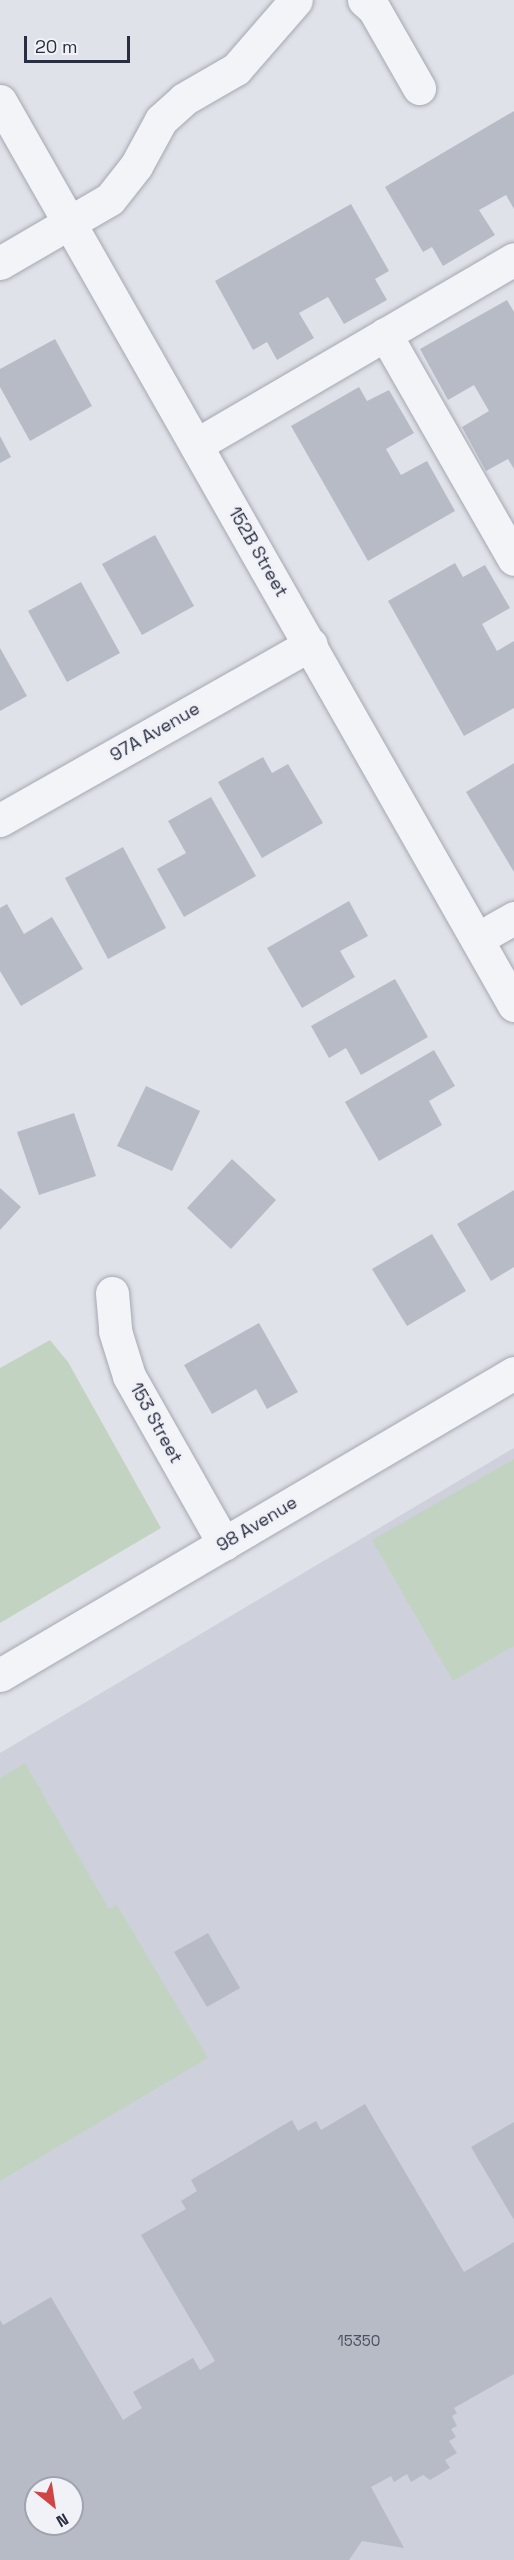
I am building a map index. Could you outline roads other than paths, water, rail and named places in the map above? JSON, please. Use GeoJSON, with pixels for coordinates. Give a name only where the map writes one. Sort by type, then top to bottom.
{"type":"FeatureCollection","features":[{"type":"Feature","properties":{"kind":"street"},"geometry":{"type":"LineString","coordinates":[[0,262],[110,199],[136,166],[161,120],[184,99],[236,69],[296,0]]}},
{"type":"Feature","properties":{"kind":"street"},"geometry":{"type":"LineString","coordinates":[[364,0],[374,9],[419,88]]}},
{"type":"Feature","properties":{"kind":"street","name":"152B Street"},"geometry":{"type":"LineString","coordinates":[[0,101],[514,1005]]}},
{"type":"Feature","properties":{"kind":"street"},"geometry":{"type":"LineString","coordinates":[[196,445],[514,259]]}},
{"type":"Feature","properties":{"kind":"street"},"geometry":{"type":"LineString","coordinates":[[385,334],[505,523],[514,559]]}},
{"type":"Feature","properties":{"kind":"street","name":"97A Avenue"},"geometry":{"type":"LineString","coordinates":[[0,820],[310,644]]}},
{"type":"Feature","properties":{"kind":"street"},"geometry":{"type":"LineString","coordinates":[[477,939],[514,918]]}},
{"type":"Feature","properties":{"kind":"street","name":"153 Street"},"geometry":{"type":"LineString","coordinates":[[112,1293],[115,1331],[129,1376],[224,1544]]}},
{"type":"Feature","properties":{"kind":"street","name":"98 Avenue"},"geometry":{"type":"LineString","coordinates":[[0,1675],[514,1373]]}}]}
